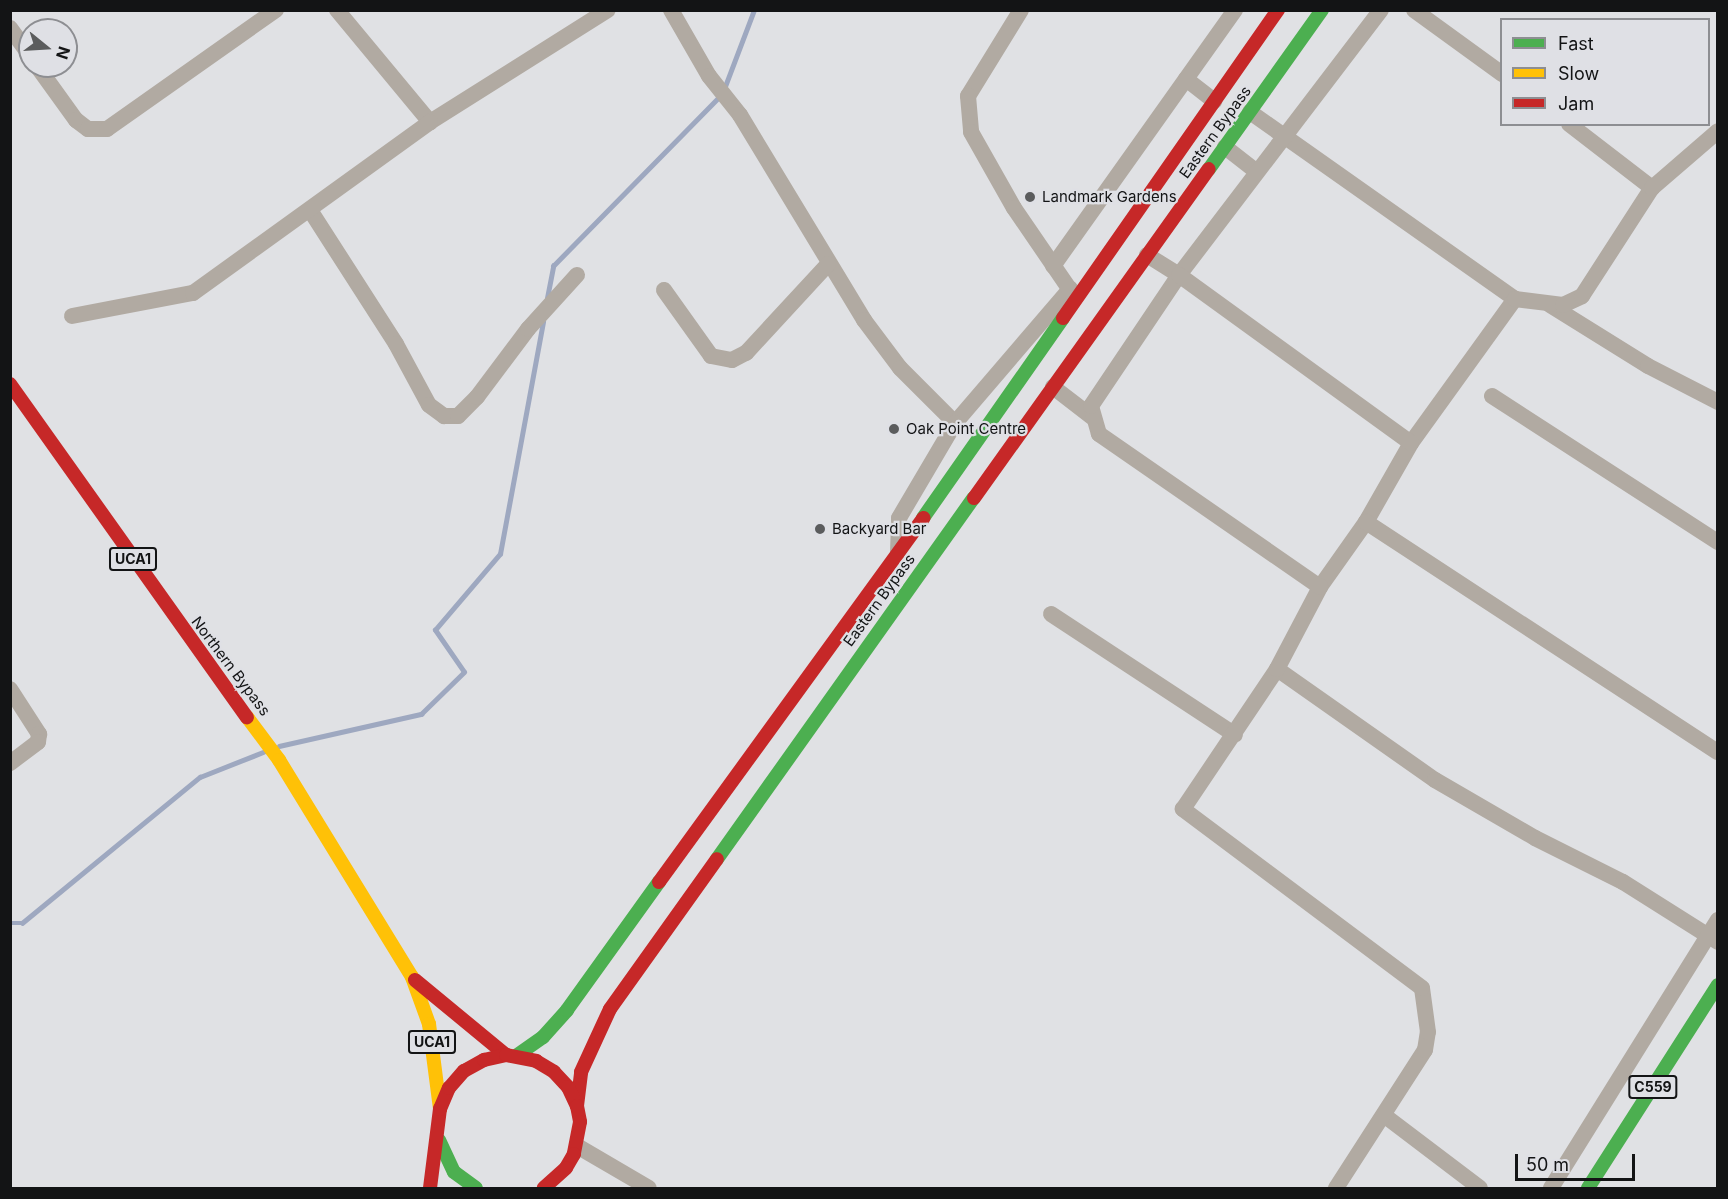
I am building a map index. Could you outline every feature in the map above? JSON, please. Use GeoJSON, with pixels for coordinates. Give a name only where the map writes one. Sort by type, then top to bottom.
{"type":"FeatureCollection","features":[{"type":"Feature","properties":{"kind":"main road","name":"Eastern Bypass"},"geometry":{"type":"LineString","coordinates":[[430,1188],[439,1140],[440,1109],[449,1088],[464,1071],[484,1060],[511,1056],[543,1037],[567,1010],[898,552],[1073,294],[1278,10]]}},
{"type":"Feature","properties":{"kind":"main road","name":"Eastern Bypass"},"geometry":{"type":"LineString","coordinates":[[577,1146],[577,1106],[581,1072],[610,1009],[1323,10]]}},
{"type":"Feature","properties":{"kind":"main road","name":"Northern Bypass"},"geometry":{"type":"LineString","coordinates":[[10,384],[175,620],[279,760],[412,977]]}},
{"type":"Feature","properties":{"kind":"main road","name":"UCA1"},"geometry":{"type":"LineString","coordinates":[[412,977],[511,1056]]}},
{"type":"Feature","properties":{"kind":"main road","name":"UCA1"},"geometry":{"type":"LineString","coordinates":[[412,977],[429,1024],[440,1109]]}},
{"type":"Feature","properties":{"kind":"main road","name":"C559"},"geometry":{"type":"LineString","coordinates":[[1588,1188],[1718,985]]}},
{"type":"Feature","properties":{"kind":"main road"},"geometry":{"type":"LineString","coordinates":[[511,1056],[536,1061],[554,1072],[568,1087],[577,1106]]}},
{"type":"Feature","properties":{"kind":"main road","name":"Eastern Bypass"},"geometry":{"type":"LineString","coordinates":[[439,1140],[454,1172],[476,1188]]}},
{"type":"Feature","properties":{"kind":"main road"},"geometry":{"type":"LineString","coordinates":[[544,1188],[566,1168],[577,1146]]}},
{"type":"Feature","properties":{"kind":"street"},"geometry":{"type":"LineString","coordinates":[[46,78],[76,120],[88,129],[107,129],[276,10]]}},
{"type":"Feature","properties":{"kind":"street"},"geometry":{"type":"LineString","coordinates":[[337,10],[430,122]]}},
{"type":"Feature","properties":{"kind":"street"},"geometry":{"type":"LineString","coordinates":[[72,316],[193,293],[430,122],[608,10]]}},
{"type":"Feature","properties":{"kind":"street"},"geometry":{"type":"LineString","coordinates":[[671,10],[709,76],[740,115],[828,264],[900,368],[955,423]]}},
{"type":"Feature","properties":{"kind":"street"},"geometry":{"type":"LineString","coordinates":[[898,552],[899,518],[955,423],[1073,294],[1014,208],[971,132],[967,111],[968,96],[989,57],[1021,10]]}},
{"type":"Feature","properties":{"kind":"street"},"geometry":{"type":"LineString","coordinates":[[1053,266],[1235,10]]}},
{"type":"Feature","properties":{"kind":"street"},"geometry":{"type":"LineString","coordinates":[[1320,587],[1099,434],[1092,417],[1091,406],[1179,275],[1284,134],[1381,10]]}},
{"type":"Feature","properties":{"kind":"street"},"geometry":{"type":"LineString","coordinates":[[1414,10],[1500,73]]}},
{"type":"Feature","properties":{"kind":"street"},"geometry":{"type":"LineString","coordinates":[[1186,79],[1214,101]]}},
{"type":"Feature","properties":{"kind":"street"},"geometry":{"type":"LineString","coordinates":[[1250,112],[1515,299],[1550,305],[1563,305],[1582,296],[1652,188],[1718,131]]}},
{"type":"Feature","properties":{"kind":"street"},"geometry":{"type":"LineString","coordinates":[[1572,126],[1652,188]]}},
{"type":"Feature","properties":{"kind":"street"},"geometry":{"type":"LineString","coordinates":[[1225,147],[1256,171]]}},
{"type":"Feature","properties":{"kind":"street"},"geometry":{"type":"LineString","coordinates":[[310,210],[396,344],[429,405],[444,416],[458,416],[477,397],[528,329],[576,275]]}},
{"type":"Feature","properties":{"kind":"street"},"geometry":{"type":"LineString","coordinates":[[1147,255],[1179,275],[1411,443]]}},
{"type":"Feature","properties":{"kind":"street"},"geometry":{"type":"LineString","coordinates":[[664,290],[711,356],[732,360],[746,353],[828,264]]}},
{"type":"Feature","properties":{"kind":"street"},"geometry":{"type":"LineString","coordinates":[[1336,1188],[1385,1116],[1425,1050],[1428,1032],[1422,988],[1184,809],[1277,669],[1320,587],[1366,522],[1411,443],[1515,299]]}},
{"type":"Feature","properties":{"kind":"street"},"geometry":{"type":"LineString","coordinates":[[1550,305],[1648,366],[1718,402]]}},
{"type":"Feature","properties":{"kind":"street"},"geometry":{"type":"LineString","coordinates":[[1053,387],[1092,417]]}},
{"type":"Feature","properties":{"kind":"street"},"geometry":{"type":"LineString","coordinates":[[1492,396],[1718,542]]}},
{"type":"Feature","properties":{"kind":"street"},"geometry":{"type":"LineString","coordinates":[[1366,522],[1718,752]]}},
{"type":"Feature","properties":{"kind":"street"},"geometry":{"type":"LineString","coordinates":[[1051,614],[1235,735]]}},
{"type":"Feature","properties":{"kind":"street"},"geometry":{"type":"LineString","coordinates":[[1277,669],[1436,780],[1535,838],[1580,858],[1713,939]]}},
{"type":"Feature","properties":{"kind":"street"},"geometry":{"type":"LineString","coordinates":[[10,689],[39,734],[38,742],[10,764]]}},
{"type":"Feature","properties":{"kind":"street"},"geometry":{"type":"LineString","coordinates":[[1551,1188],[1713,939],[1718,920]]}},
{"type":"Feature","properties":{"kind":"street"},"geometry":{"type":"LineString","coordinates":[[1385,1116],[1480,1188]]}},
{"type":"Feature","properties":{"kind":"street"},"geometry":{"type":"LineString","coordinates":[[577,1146],[649,1188]]}},
{"type":"Feature","properties":{"kind":"waterway"},"geometry":{"type":"LineString","coordinates":[[724,89],[754,10]]}},
{"type":"Feature","properties":{"kind":"waterway"},"geometry":{"type":"LineString","coordinates":[[547,298],[553,266],[720,96]]}},
{"type":"Feature","properties":{"kind":"waterway"},"geometry":{"type":"LineString","coordinates":[[279,746],[421,714],[464,672],[435,630],[500,554],[543,322]]}},
{"type":"Feature","properties":{"kind":"waterway"},"geometry":{"type":"LineString","coordinates":[[10,923],[22,923],[200,777],[263,752]]}},
{"type":"Feature","properties":{"kind":"traffic: fast"},"geometry":{"type":"LineString","coordinates":[[1209,169],[1322,10]]}},
{"type":"Feature","properties":{"kind":"traffic: fast"},"geometry":{"type":"LineString","coordinates":[[923,518],[1063,318]]}},
{"type":"Feature","properties":{"kind":"traffic: fast"},"geometry":{"type":"LineString","coordinates":[[717,859],[974,498]]}},
{"type":"Feature","properties":{"kind":"traffic: fast"},"geometry":{"type":"LineString","coordinates":[[516,1056],[543,1037],[567,1010],[659,882]]}},
{"type":"Feature","properties":{"kind":"traffic: fast"},"geometry":{"type":"LineString","coordinates":[[1588,1188],[1718,985]]}},
{"type":"Feature","properties":{"kind":"traffic: fast"},"geometry":{"type":"LineString","coordinates":[[439,1140],[454,1172],[476,1188]]}},
{"type":"Feature","properties":{"kind":"traffic: slow"},"geometry":{"type":"LineString","coordinates":[[247,717],[279,760],[412,977],[429,1024],[440,1109]]}},
{"type":"Feature","properties":{"kind":"traffic: jam"},"geometry":{"type":"LineString","coordinates":[[1063,318],[1278,10]]}},
{"type":"Feature","properties":{"kind":"traffic: jam"},"geometry":{"type":"LineString","coordinates":[[974,498],[1209,169]]}},
{"type":"Feature","properties":{"kind":"traffic: jam"},"geometry":{"type":"LineString","coordinates":[[10,384],[247,717]]}},
{"type":"Feature","properties":{"kind":"traffic: jam"},"geometry":{"type":"LineString","coordinates":[[659,882],[923,518]]}},
{"type":"Feature","properties":{"kind":"traffic: jam"},"geometry":{"type":"LineString","coordinates":[[577,1106],[581,1072],[610,1009],[717,859]]}},
{"type":"Feature","properties":{"kind":"traffic: jam"},"geometry":{"type":"LineString","coordinates":[[415,980],[506,1055]]}},
{"type":"Feature","properties":{"kind":"traffic: jam"},"geometry":{"type":"LineString","coordinates":[[430,1188],[440,1109],[449,1088],[464,1071],[484,1060],[506,1055],[536,1061],[554,1072],[568,1087],[577,1106],[580,1122],[574,1154],[566,1168],[544,1188]]}},
{"type":"Feature","properties":{"kind":"place","name":"Landmark Gardens"},"geometry":{"type":"Point","coordinates":[1030,197]}},
{"type":"Feature","properties":{"kind":"place","name":"Oak Point Centre"},"geometry":{"type":"Point","coordinates":[894,429]}},
{"type":"Feature","properties":{"kind":"place","name":"Backyard Bar"},"geometry":{"type":"Point","coordinates":[820,529]}}]}
